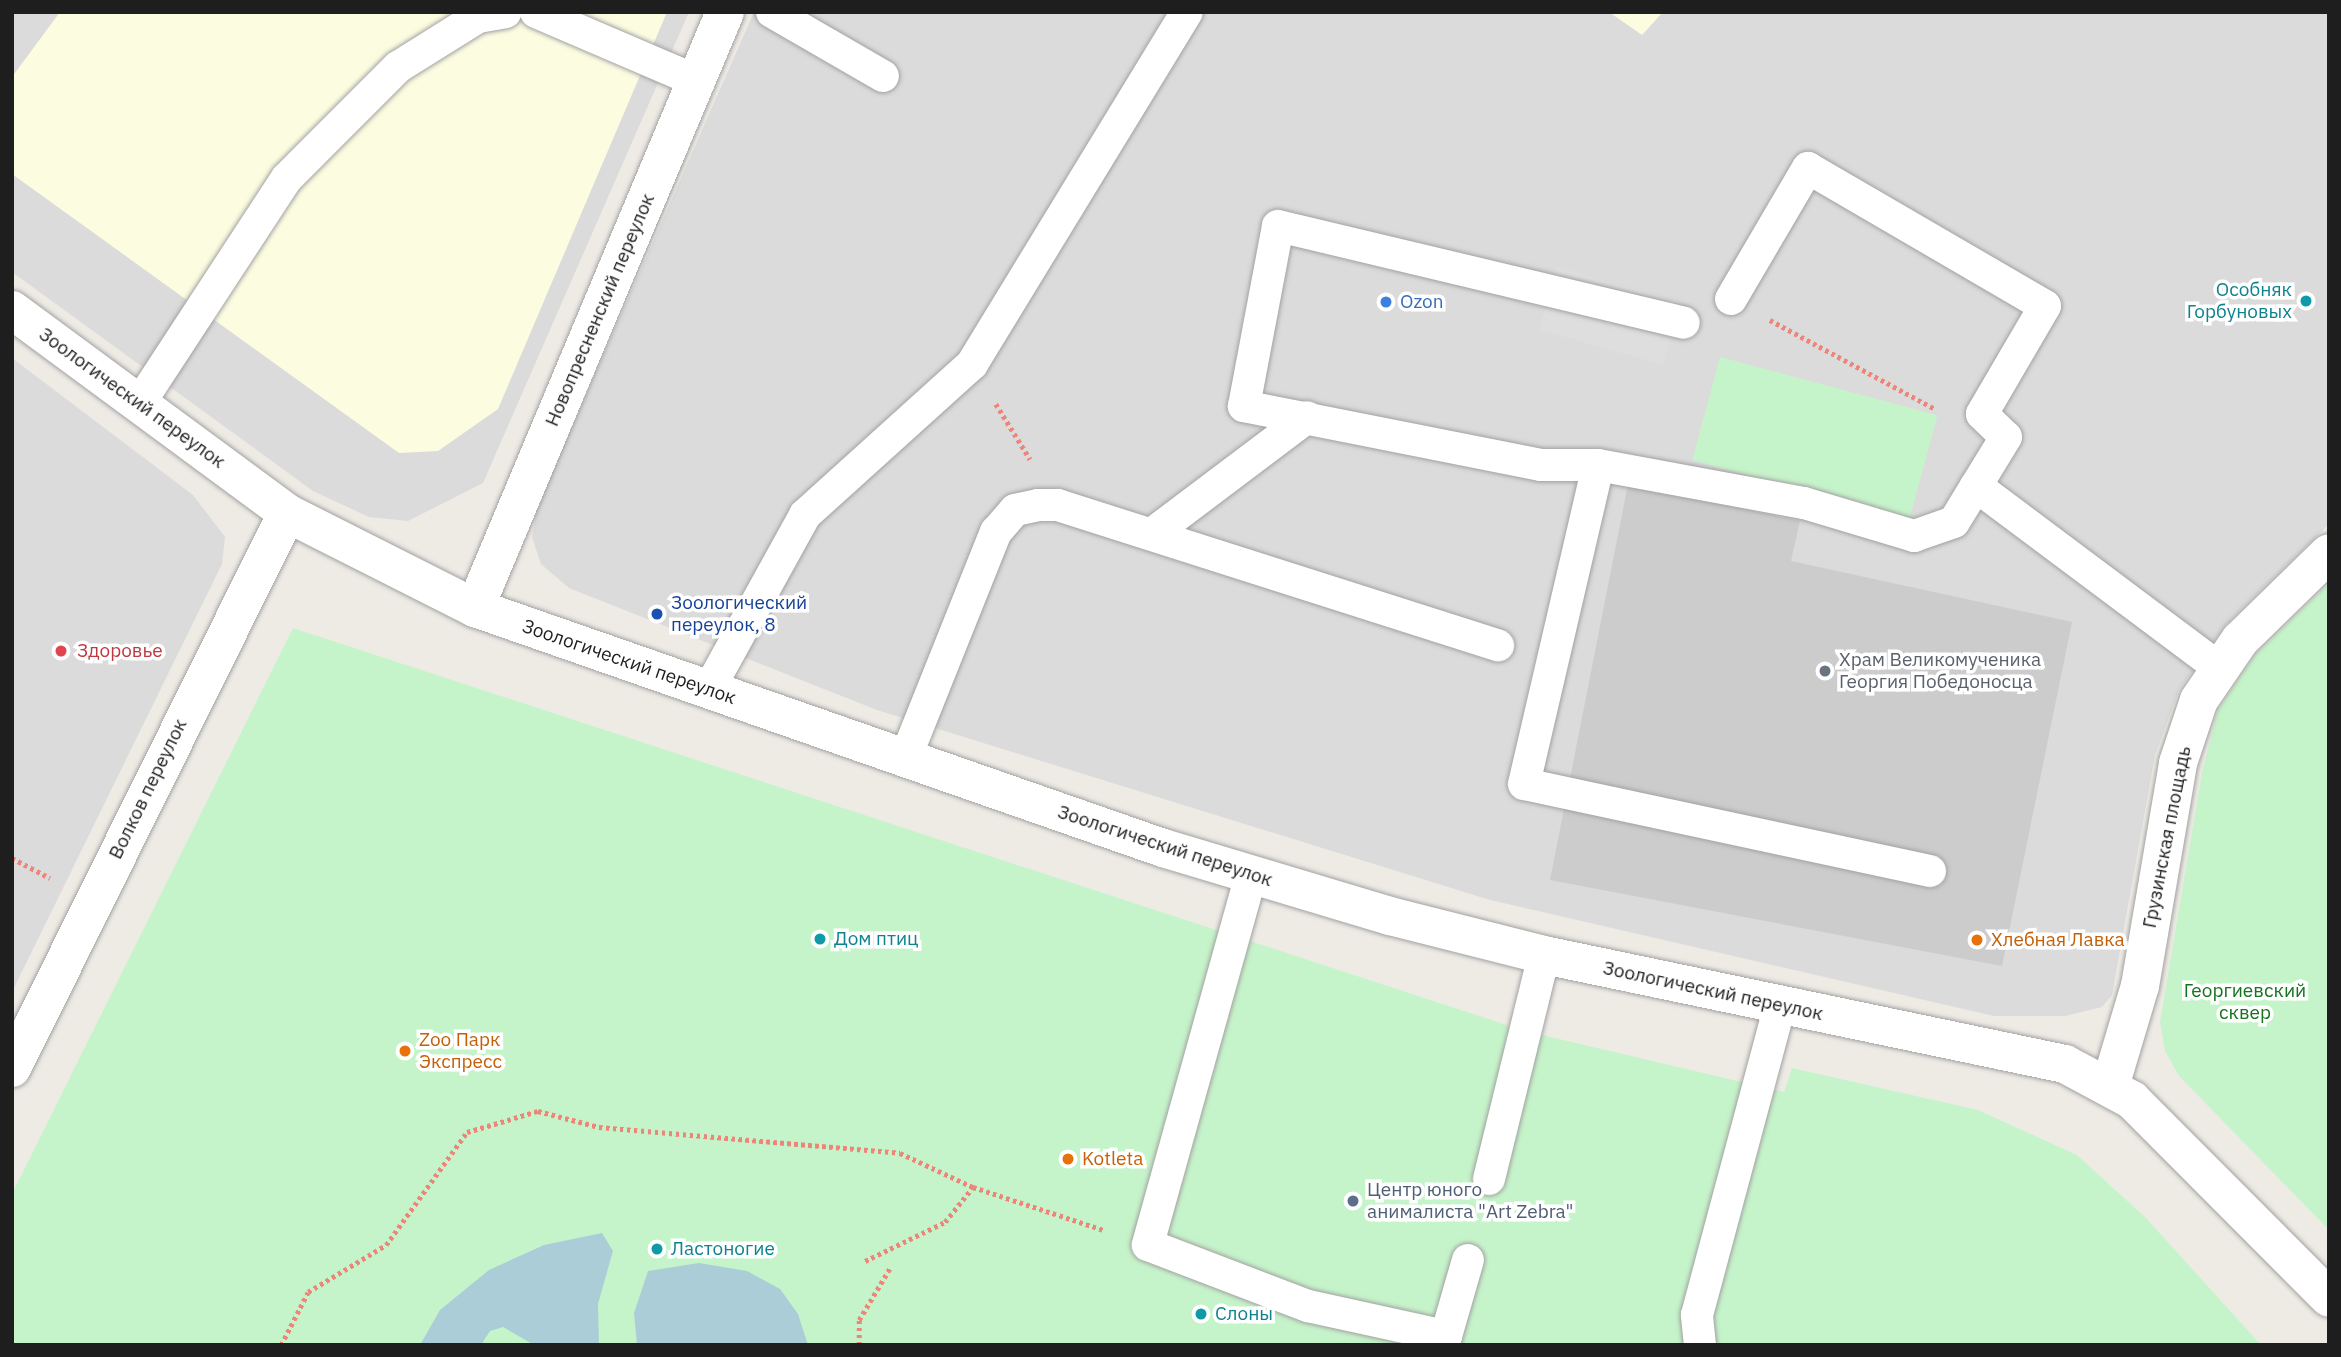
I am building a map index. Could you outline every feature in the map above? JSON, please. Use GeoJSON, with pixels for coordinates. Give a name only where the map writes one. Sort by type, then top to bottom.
{"type":"FeatureCollection","features":[{"type":"Feature","properties":{"kind":"street","name":"Новопресненский переулок"},"geometry":{"type":"LineString","coordinates":[[475,608],[726,12]]}},
{"type":"Feature","properties":{"kind":"street","name":"Зоологический переулок"},"geometry":{"type":"LineString","coordinates":[[12,310],[287,513],[475,608],[905,759],[1251,875],[1544,955],[2066,1064],[2111,1083],[2329,1298]]}},
{"type":"Feature","properties":{"kind":"street","name":"Волков переулок"},"geometry":{"type":"LineString","coordinates":[[12,1068],[287,513]]}},
{"type":"Feature","properties":{"kind":"street","name":"Грузинская площадь"},"geometry":{"type":"LineString","coordinates":[[2111,1083],[2140,986],[2178,764],[2199,700],[2218,667],[2329,554]]}},
{"type":"Feature","properties":{"kind":"lane"},"geometry":{"type":"LineString","coordinates":[[139,404],[287,178],[398,68],[478,17],[506,12]]}},
{"type":"Feature","properties":{"kind":"lane"},"geometry":{"type":"LineString","coordinates":[[536,12],[696,81]]}},
{"type":"Feature","properties":{"kind":"lane"},"geometry":{"type":"LineString","coordinates":[[772,12],[883,76]]}},
{"type":"Feature","properties":{"kind":"lane"},"geometry":{"type":"LineString","coordinates":[[709,690],[805,515],[972,364],[1187,12]]}},
{"type":"Feature","properties":{"kind":"lane"},"geometry":{"type":"LineString","coordinates":[[1684,323],[1278,226],[1244,406],[1541,465],[1598,465],[1804,503],[1914,536],[1954,522],[2006,437],[1982,414],[2045,306],[1808,168],[1731,299]]}},
{"type":"Feature","properties":{"kind":"lane"},"geometry":{"type":"LineString","coordinates":[[1152,534],[1307,417]]}},
{"type":"Feature","properties":{"kind":"lane"},"geometry":{"type":"LineString","coordinates":[[1598,465],[1524,784],[1930,871]]}},
{"type":"Feature","properties":{"kind":"lane"},"geometry":{"type":"LineString","coordinates":[[1976,486],[2218,667]]}},
{"type":"Feature","properties":{"kind":"lane"},"geometry":{"type":"LineString","coordinates":[[905,759],[996,532],[1015,510],[1058,505],[1498,645]]}},
{"type":"Feature","properties":{"kind":"lane"},"geometry":{"type":"LineString","coordinates":[[1251,875],[1148,1245],[1308,1306],[1445,1340],[1468,1260]]}},
{"type":"Feature","properties":{"kind":"lane"},"geometry":{"type":"LineString","coordinates":[[1489,1179],[1544,955]]}},
{"type":"Feature","properties":{"kind":"lane"},"geometry":{"type":"LineString","coordinates":[[1700,1345],[1697,1315],[1780,1005]]}},
{"type":"Feature","properties":{"kind":"path"},"geometry":{"type":"LineString","coordinates":[[1731,299],[1955,419],[1982,414]]}},
{"type":"Feature","properties":{"kind":"path"},"geometry":{"type":"LineString","coordinates":[[972,364],[1058,505]]}},
{"type":"Feature","properties":{"kind":"path"},"geometry":{"type":"LineString","coordinates":[[12,858],[50,878]]}},
{"type":"Feature","properties":{"kind":"path"},"geometry":{"type":"LineString","coordinates":[[281,1345],[307,1292],[386,1245],[467,1132],[538,1111],[599,1128],[900,1153],[973,1187],[1148,1245]]}},
{"type":"Feature","properties":{"kind":"path"},"geometry":{"type":"LineString","coordinates":[[865,1261],[945,1222],[973,1187]]}},
{"type":"Feature","properties":{"kind":"path"},"geometry":{"type":"LineString","coordinates":[[859,1345],[859,1320],[890,1268]]}},
{"type":"Feature","properties":{"kind":"shaded area"},"geometry":{"type":"Polygon","coordinates":[[[12,12],[689,12],[483,483],[408,521],[369,517],[313,491],[12,272],[12,12]]]}},
{"type":"Feature","properties":{"kind":"shaded area"},"geometry":{"type":"Polygon","coordinates":[[[60,12],[667,12],[498,409],[438,451],[399,453],[12,174],[12,77],[60,12]]]}},
{"type":"Feature","properties":{"kind":"shaded area"},"geometry":{"type":"Polygon","coordinates":[[[754,12],[2329,12],[2329,524],[2225,625],[2179,690],[2155,755],[2112,995],[2102,1007],[2065,1016],[1994,1016],[1490,900],[877,710],[569,588],[541,564],[532,537],[538,504],[754,12]]]}},
{"type":"Feature","properties":{"kind":"shaded area"},"geometry":{"type":"Polygon","coordinates":[[[1609,12],[1663,12],[1642,35],[1609,12]]]}},
{"type":"Feature","properties":{"kind":"shaded area"},"geometry":{"type":"Polygon","coordinates":[[[1557,267],[1681,303],[1663,365],[1539,329],[1557,267]]]}},
{"type":"Feature","properties":{"kind":"shaded area"},"geometry":{"type":"Polygon","coordinates":[[[12,358],[193,495],[225,537],[222,564],[12,992],[12,358]]]}},
{"type":"Feature","properties":{"kind":"shaded area","name":"Храм Великомученика Георгия Победоносца"},"geometry":{"type":"Polygon","coordinates":[[[1628,484],[1800,521],[1791,561],[2072,622],[2002,966],[1550,880],[1628,484]]]}},
{"type":"Feature","properties":{"kind":"green space"},"geometry":{"type":"Polygon","coordinates":[[[1720,357],[1937,415],[1910,519],[1692,460],[1720,357]]]}},
{"type":"Feature","properties":{"kind":"green space","name":"Георгиевский сквер"},"geometry":{"type":"Polygon","coordinates":[[[2329,583],[2329,1230],[2179,1076],[2165,1051],[2160,1022],[2202,773],[2218,710],[2255,655],[2329,583]]]}},
{"type":"Feature","properties":{"kind":"green space"},"geometry":{"type":"Polygon","coordinates":[[[293,628],[1525,1031],[1784,1092],[1792,1068],[1978,1110],[2077,1155],[2146,1218],[2261,1345],[12,1345],[12,1194],[293,628]]]}},
{"type":"Feature","properties":{"kind":"water"},"geometry":{"type":"Polygon","coordinates":[[[602,1233],[613,1251],[598,1304],[599,1345],[534,1345],[503,1327],[490,1331],[481,1345],[420,1345],[440,1310],[489,1270],[544,1245],[602,1233]]]}},
{"type":"Feature","properties":{"kind":"water"},"geometry":{"type":"Polygon","coordinates":[[[699,1263],[747,1271],[780,1289],[798,1314],[808,1345],[637,1345],[634,1313],[648,1271],[699,1263]]]}},
{"type":"Feature","properties":{"kind":"place","name":"Особняк Горбуновых"},"geometry":{"type":"Point","coordinates":[2306,301]}},
{"type":"Feature","properties":{"kind":"place","name":"Ozon"},"geometry":{"type":"Point","coordinates":[1386,302]}},
{"type":"Feature","properties":{"kind":"place","name":"Зоологический переулок, 8"},"geometry":{"type":"Point","coordinates":[657,614]}},
{"type":"Feature","properties":{"kind":"place","name":"Здоровье"},"geometry":{"type":"Point","coordinates":[61,651]}},
{"type":"Feature","properties":{"kind":"place","name":"Храм Великомученика Георгия Победоносца"},"geometry":{"type":"Point","coordinates":[1825,671]}},
{"type":"Feature","properties":{"kind":"place","name":"Дом птиц"},"geometry":{"type":"Point","coordinates":[820,939]}},
{"type":"Feature","properties":{"kind":"place","name":"Хлебная Лавка"},"geometry":{"type":"Point","coordinates":[1977,940]}},
{"type":"Feature","properties":{"kind":"place","name":"Zoo Парк Экспресс"},"geometry":{"type":"Point","coordinates":[405,1051]}},
{"type":"Feature","properties":{"kind":"place","name":"Kotleta"},"geometry":{"type":"Point","coordinates":[1068,1159]}},
{"type":"Feature","properties":{"kind":"place","name":"Центр юного анималиста \"Art Zebra\""},"geometry":{"type":"Point","coordinates":[1353,1201]}},
{"type":"Feature","properties":{"kind":"place","name":"Ластоногие"},"geometry":{"type":"Point","coordinates":[657,1249]}},
{"type":"Feature","properties":{"kind":"place","name":"Слоны"},"geometry":{"type":"Point","coordinates":[1201,1314]}}]}
